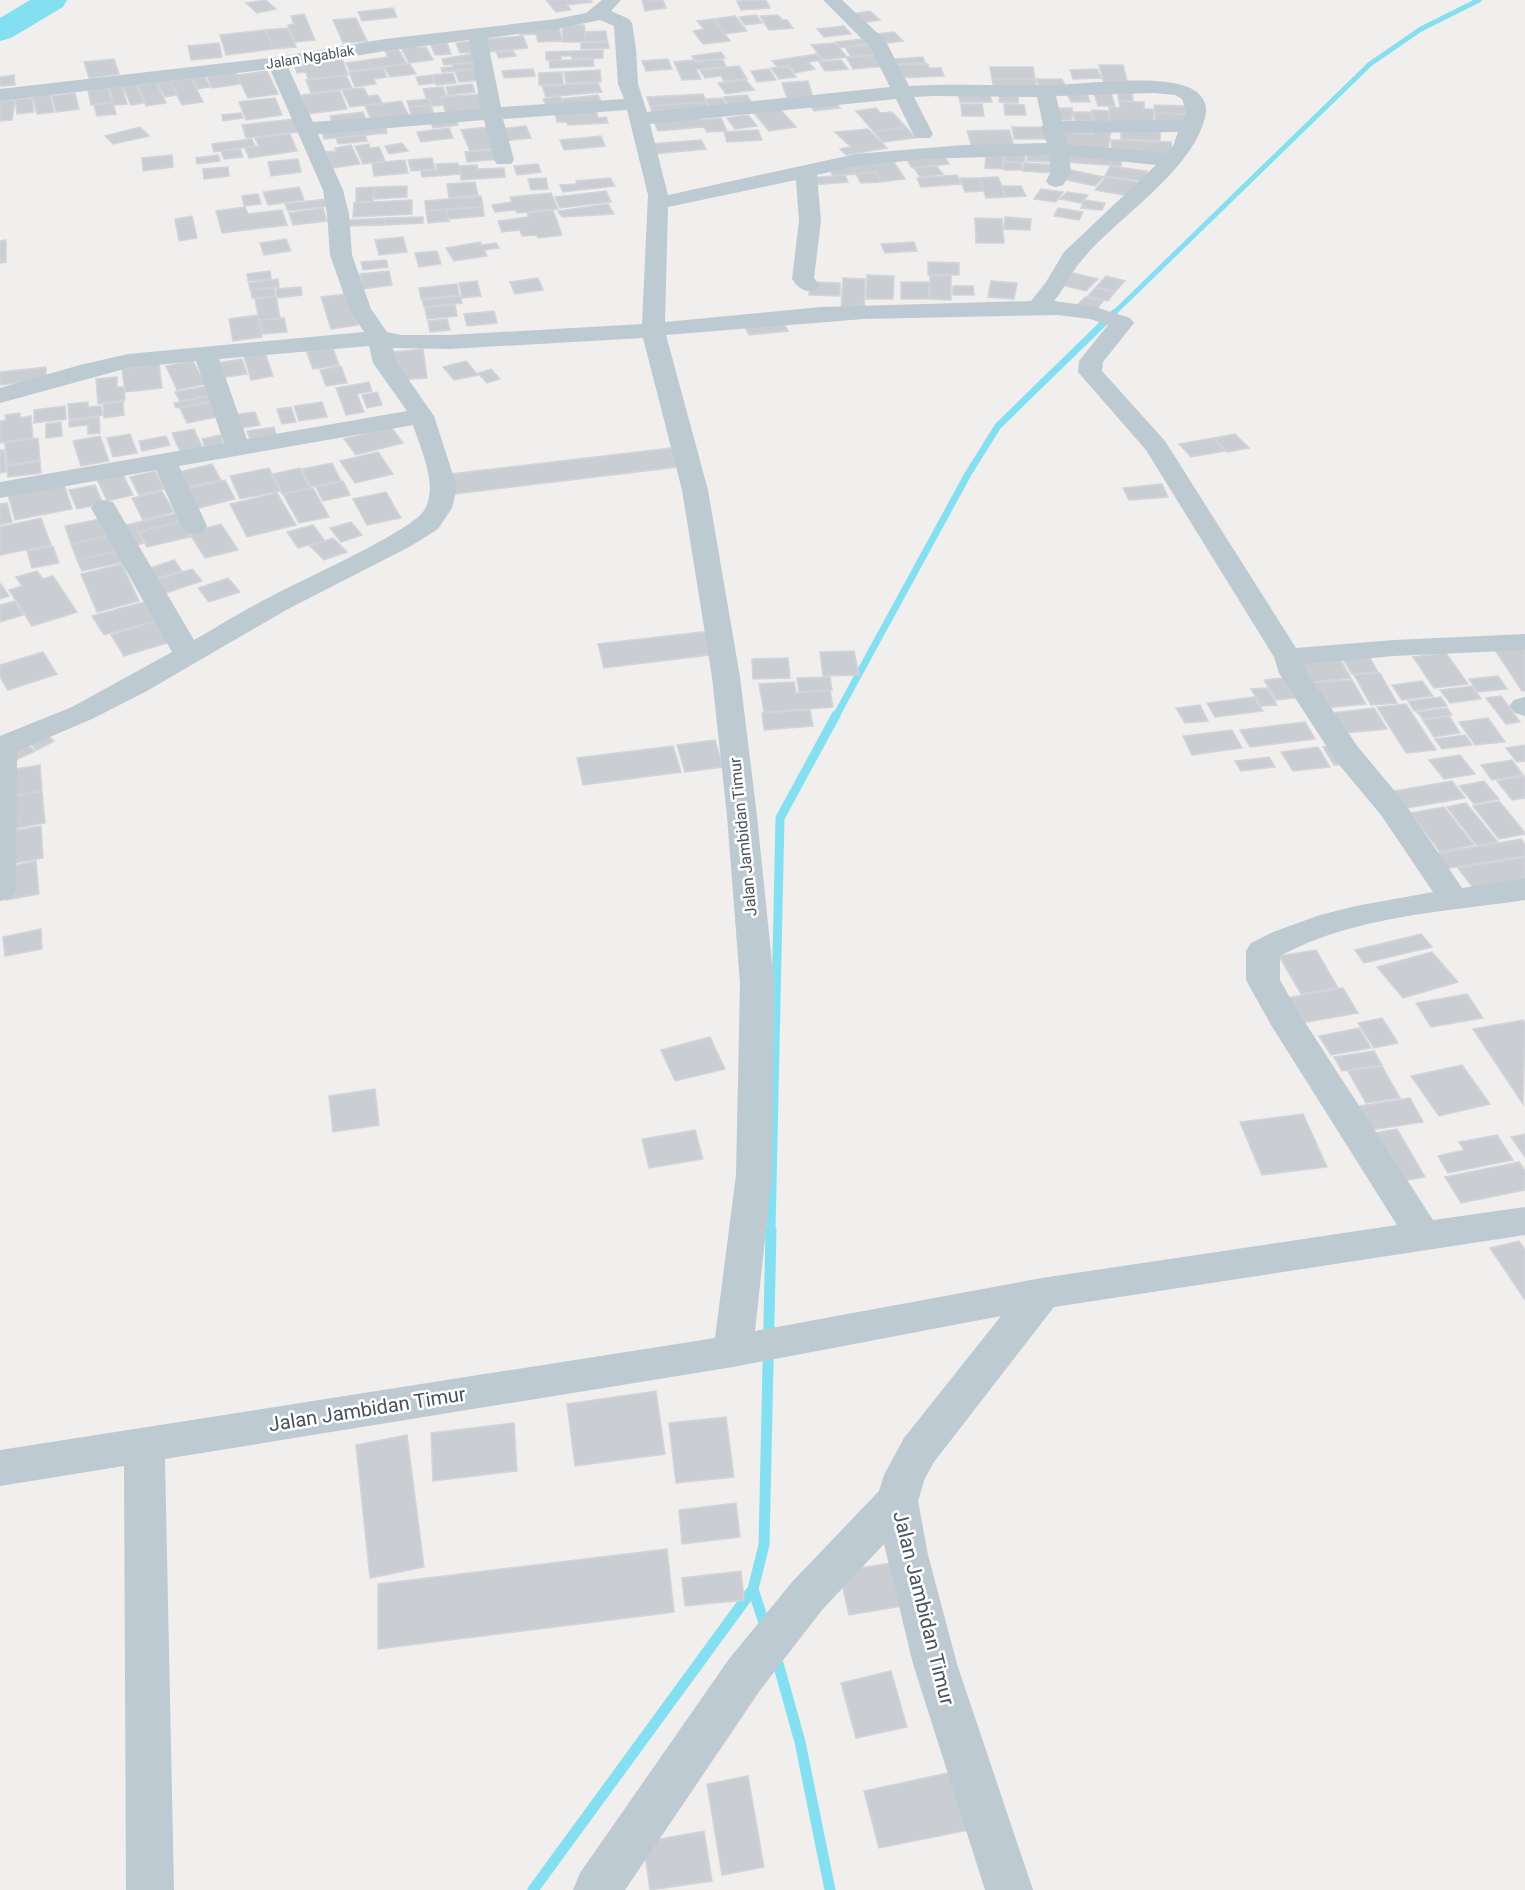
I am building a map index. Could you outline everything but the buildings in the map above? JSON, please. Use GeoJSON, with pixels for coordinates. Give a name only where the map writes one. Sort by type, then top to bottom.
{"type":"FeatureCollection","features":[{"type":"Feature","properties":{"kind":"street"},"geometry":{"type":"LineString","coordinates":[[832,0],[878,44],[904,91],[923,135]]}},
{"type":"Feature","properties":{"kind":"street","name":"Jalan Ngablak"},"geometry":{"type":"LineString","coordinates":[[0,95],[277,63],[574,21],[606,6]]}},
{"type":"Feature","properties":{"kind":"street","name":"Jalan Jambidan Timur"},"geometry":{"type":"LineString","coordinates":[[0,1468],[760,1345],[754,1175],[757,983],[742,816],[726,677],[695,490],[652,330],[658,203],[637,112],[628,84],[627,49],[623,23],[606,6]]}},
{"type":"Feature","properties":{"kind":"street"},"geometry":{"type":"LineString","coordinates":[[477,33],[492,114],[504,160]]}},
{"type":"Feature","properties":{"kind":"street"},"geometry":{"type":"LineString","coordinates":[[0,890],[1,745],[82,713],[278,603],[402,540],[429,523],[439,508],[444,487],[422,416],[385,363],[379,338],[360,309],[341,255],[338,214],[333,190],[277,63]]}},
{"type":"Feature","properties":{"kind":"street"},"geometry":{"type":"LineString","coordinates":[[306,129],[492,114],[637,112],[904,91],[1045,91],[1155,87],[1180,90],[1189,95],[1196,112],[1182,147],[1072,257],[1056,285],[1037,308]]}},
{"type":"Feature","properties":{"kind":"street"},"geometry":{"type":"LineString","coordinates":[[1045,91],[1061,171],[1056,181]]}},
{"type":"Feature","properties":{"kind":"street"},"geometry":{"type":"LineString","coordinates":[[1051,127],[1191,126]]}},
{"type":"Feature","properties":{"kind":"street"},"geometry":{"type":"LineString","coordinates":[[658,203],[807,172],[838,162],[926,153],[1058,149],[1171,160]]}},
{"type":"Feature","properties":{"kind":"street"},"geometry":{"type":"LineString","coordinates":[[807,172],[810,221],[803,279],[809,285]]}},
{"type":"Feature","properties":{"kind":"street"},"geometry":{"type":"LineString","coordinates":[[0,396],[88,370],[128,361],[379,338],[401,342],[449,342],[652,330],[724,321],[848,313],[1037,308],[1078,311],[1112,319],[1121,325],[1091,361],[1090,372],[1156,446],[1288,657],[1293,673],[1347,754],[1392,808],[1454,900]]}},
{"type":"Feature","properties":{"kind":"street"},"geometry":{"type":"LineString","coordinates":[[205,353],[238,448]]}},
{"type":"Feature","properties":{"kind":"street"},"geometry":{"type":"LineString","coordinates":[[0,490],[422,416]]}},
{"type":"Feature","properties":{"kind":"street"},"geometry":{"type":"LineString","coordinates":[[164,461],[194,526]]}},
{"type":"Feature","properties":{"kind":"street"},"geometry":{"type":"LineString","coordinates":[[104,508],[188,655]]}},
{"type":"Feature","properties":{"kind":"street"},"geometry":{"type":"LineString","coordinates":[[1288,657],[1395,648],[1525,642]]}},
{"type":"Feature","properties":{"kind":"street"},"geometry":{"type":"LineString","coordinates":[[1423,1236],[1283,1016],[1263,980],[1263,951],[1285,938],[1369,913],[1525,890]]}},
{"type":"Feature","properties":{"kind":"street"},"geometry":{"type":"LineString","coordinates":[[760,1345],[1042,1293],[1525,1221]]}},
{"type":"Feature","properties":{"kind":"street","name":"Jalan Jambidan Timur"},"geometry":{"type":"LineString","coordinates":[[1008,1890],[935,1665],[907,1555],[897,1501],[905,1475],[919,1450],[1042,1293]]}},
{"type":"Feature","properties":{"kind":"street"},"geometry":{"type":"LineString","coordinates":[[144,1445],[150,1890]]}},
{"type":"Feature","properties":{"kind":"street"},"geometry":{"type":"LineString","coordinates":[[597,1890],[745,1674],[807,1596],[897,1501]]}},
{"type":"Feature","properties":{"kind":"waterway"},"geometry":{"type":"LineString","coordinates":[[0,31],[52,0]]}},
{"type":"Feature","properties":{"kind":"waterway"},"geometry":{"type":"LineString","coordinates":[[1113,314],[1370,64],[1421,29],[1479,0]]}},
{"type":"Feature","properties":{"kind":"waterway"},"geometry":{"type":"LineString","coordinates":[[836,716],[968,474],[998,426],[1114,313]]}},
{"type":"Feature","properties":{"kind":"waterway"},"geometry":{"type":"LineString","coordinates":[[771,1231],[780,818],[836,715]]}},
{"type":"Feature","properties":{"kind":"waterway"},"geometry":{"type":"LineString","coordinates":[[753,1589],[764,1545],[771,1230]]}},
{"type":"Feature","properties":{"kind":"waterway"},"geometry":{"type":"LineString","coordinates":[[533,1890],[753,1589]]}},
{"type":"Feature","properties":{"kind":"waterway"},"geometry":{"type":"LineString","coordinates":[[753,1589],[766,1629]]}},
{"type":"Feature","properties":{"kind":"waterway"},"geometry":{"type":"LineString","coordinates":[[776,1656],[800,1742],[830,1890]]}}]}
